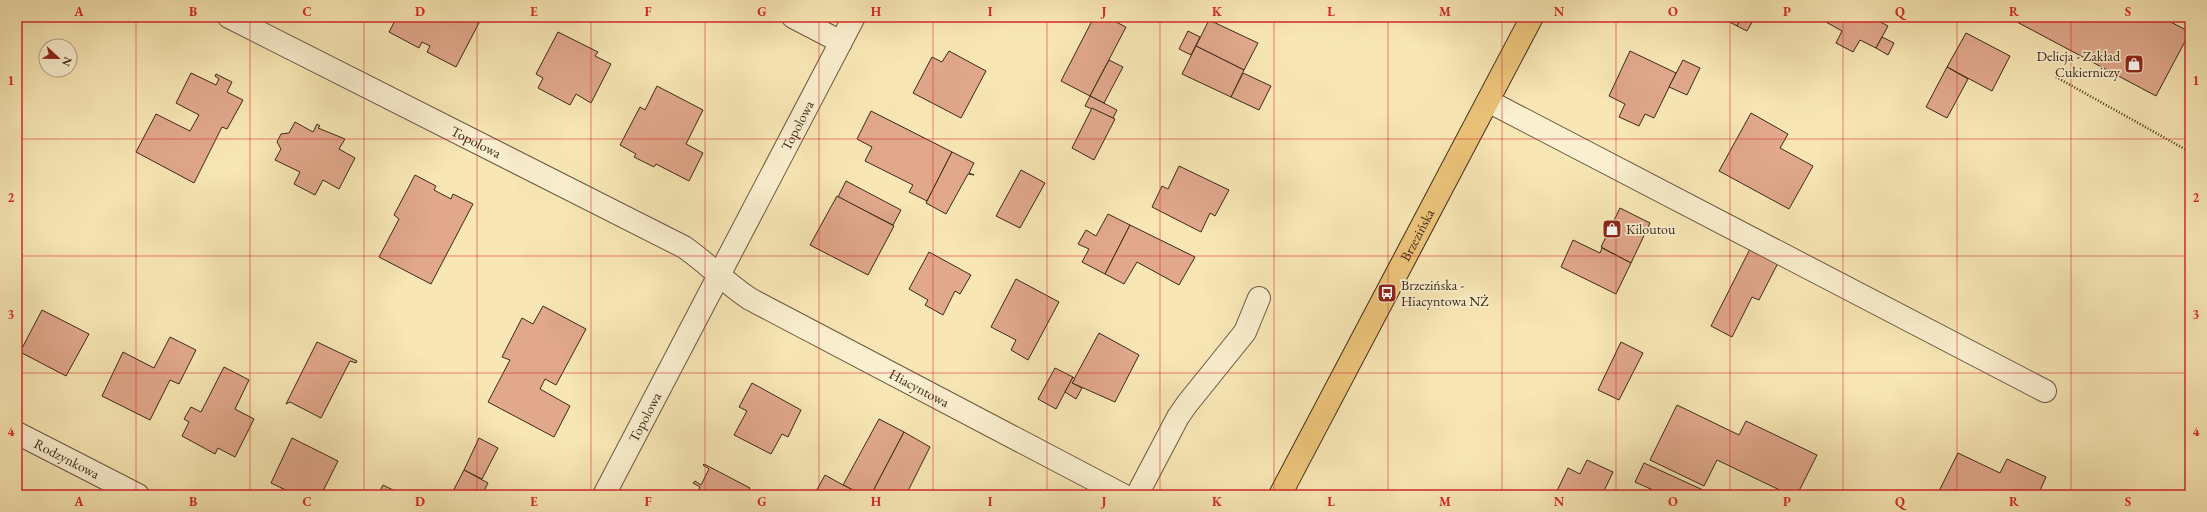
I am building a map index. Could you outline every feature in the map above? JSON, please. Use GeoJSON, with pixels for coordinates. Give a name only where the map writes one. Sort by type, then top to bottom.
{"type":"FeatureCollection","features":[{"type":"Feature","properties":{"kind":"main road","name":"Brzezińska"},"geometry":{"type":"LineString","coordinates":[[1280,495],[1532,17]]}},
{"type":"Feature","properties":{"kind":"street","name":"Topolowa"},"geometry":{"type":"LineString","coordinates":[[229,17],[684,247],[702,260],[719,276]]}},
{"type":"Feature","properties":{"kind":"street"},"geometry":{"type":"LineString","coordinates":[[793,17],[841,42]]}},
{"type":"Feature","properties":{"kind":"street","name":"Topolowa"},"geometry":{"type":"LineString","coordinates":[[604,495],[854,17]]}},
{"type":"Feature","properties":{"kind":"street"},"geometry":{"type":"LineString","coordinates":[[1488,102],[2045,391]]}},
{"type":"Feature","properties":{"kind":"street","name":"Hiacyntowa"},"geometry":{"type":"LineString","coordinates":[[719,276],[750,299],[1122,495]]}},
{"type":"Feature","properties":{"kind":"street"},"geometry":{"type":"LineString","coordinates":[[1137,495],[1178,417],[1245,332],[1260,298]]}},
{"type":"Feature","properties":{"kind":"street","name":"Rodzynkowa"},"geometry":{"type":"LineString","coordinates":[[17,433],[138,495]]}},
{"type":"Feature","properties":{"kind":"path"},"geometry":{"type":"LineString","coordinates":[[2056,77],[2190,152]]}},
{"type":"Feature","properties":{"kind":"building"},"geometry":{"type":"Polygon","coordinates":[[[397,17],[482,17],[456,67],[427,52],[430,46],[422,42],[419,48],[389,32],[397,17]]]}},
{"type":"Feature","properties":{"kind":"building"},"geometry":{"type":"Polygon","coordinates":[[[1094,17],[1106,17],[1126,27],[1090,96],[1061,81],[1094,17]]]}},
{"type":"Feature","properties":{"kind":"building"},"geometry":{"type":"Polygon","coordinates":[[[1720,17],[1742,17],[1737,26],[1720,17]]]}},
{"type":"Feature","properties":{"kind":"building"},"geometry":{"type":"Polygon","coordinates":[[[1742,17],[1755,17],[1747,31],[1737,26],[1742,17]]]}},
{"type":"Feature","properties":{"kind":"building"},"geometry":{"type":"Polygon","coordinates":[[[1829,17],[1871,17],[1888,26],[1876,48],[1860,40],[1853,52],[1836,43],[1842,31],[1826,22],[1829,17]]]}},
{"type":"Feature","properties":{"kind":"building","name":"Delicja - Zakład Cukierniczy"},"geometry":{"type":"Polygon","coordinates":[[[2020,17],[2161,17],[2190,32],[2156,96],[2017,22],[2020,17]]]}},
{"type":"Feature","properties":{"kind":"building"},"geometry":{"type":"Polygon","coordinates":[[[1209,20],[1258,43],[1244,70],[1196,46],[1209,20]]]}},
{"type":"Feature","properties":{"kind":"building"},"geometry":{"type":"Polygon","coordinates":[[[1188,31],[1200,37],[1191,55],[1179,49],[1188,31]]]}},
{"type":"Feature","properties":{"kind":"building"},"geometry":{"type":"Polygon","coordinates":[[[558,32],[598,52],[595,56],[611,64],[591,103],[576,94],[570,105],[538,88],[543,78],[536,74],[558,32]]]}},
{"type":"Feature","properties":{"kind":"building"},"geometry":{"type":"Polygon","coordinates":[[[1966,33],[2010,56],[1992,91],[1947,67],[1966,33]]]}},
{"type":"Feature","properties":{"kind":"building"},"geometry":{"type":"Polygon","coordinates":[[[1882,37],[1894,43],[1888,55],[1876,48],[1882,37]]]}},
{"type":"Feature","properties":{"kind":"building"},"geometry":{"type":"Polygon","coordinates":[[[1196,46],[1244,70],[1231,97],[1182,74],[1196,46]]]}},
{"type":"Feature","properties":{"kind":"building"},"geometry":{"type":"Polygon","coordinates":[[[949,51],[986,71],[961,118],[913,93],[932,57],[942,62],[949,51]]]}},
{"type":"Feature","properties":{"kind":"building"},"geometry":{"type":"Polygon","coordinates":[[[1630,51],[1676,73],[1654,118],[1645,114],[1639,126],[1619,117],[1625,104],[1609,96],[1630,51]]]}},
{"type":"Feature","properties":{"kind":"building"},"geometry":{"type":"Polygon","coordinates":[[[1109,60],[1123,67],[1104,103],[1090,96],[1109,60]]]}},
{"type":"Feature","properties":{"kind":"building"},"geometry":{"type":"Polygon","coordinates":[[[1683,60],[1700,68],[1687,95],[1669,87],[1683,60]]]}},
{"type":"Feature","properties":{"kind":"building"},"geometry":{"type":"Polygon","coordinates":[[[1947,67],[1968,79],[1947,118],[1926,107],[1947,67]]]}},
{"type":"Feature","properties":{"kind":"building"},"geometry":{"type":"Polygon","coordinates":[[[191,73],[216,85],[219,79],[215,76],[216,74],[232,82],[227,92],[243,100],[227,129],[222,127],[194,183],[136,152],[156,114],[190,131],[199,115],[176,103],[191,73]]]}},
{"type":"Feature","properties":{"kind":"building"},"geometry":{"type":"Polygon","coordinates":[[[1243,73],[1271,86],[1259,110],[1231,97],[1243,73]]]}},
{"type":"Feature","properties":{"kind":"building"},"geometry":{"type":"Polygon","coordinates":[[[657,86],[703,110],[686,144],[703,153],[689,181],[656,164],[654,167],[634,157],[636,154],[620,145],[640,107],[645,110],[657,86]]]}},
{"type":"Feature","properties":{"kind":"building"},"geometry":{"type":"Polygon","coordinates":[[[1090,96],[1117,110],[1113,118],[1085,106],[1090,96]]]}},
{"type":"Feature","properties":{"kind":"building"},"geometry":{"type":"Polygon","coordinates":[[[1092,108],[1115,119],[1094,160],[1072,148],[1092,108]]]}},
{"type":"Feature","properties":{"kind":"building"},"geometry":{"type":"Polygon","coordinates":[[[871,111],[952,152],[927,201],[909,192],[913,185],[865,161],[872,147],[857,139],[871,111]]]}},
{"type":"Feature","properties":{"kind":"building"},"geometry":{"type":"Polygon","coordinates":[[[1751,113],[1788,134],[1780,148],[1813,166],[1789,209],[1719,171],[1751,113]]]}},
{"type":"Feature","properties":{"kind":"building"},"geometry":{"type":"Polygon","coordinates":[[[295,122],[313,132],[317,124],[320,126],[318,128],[345,139],[339,149],[355,158],[339,189],[323,180],[315,195],[294,184],[300,172],[275,160],[281,149],[277,142],[281,134],[289,133],[295,122]]]}},
{"type":"Feature","properties":{"kind":"building"},"geometry":{"type":"Polygon","coordinates":[[[952,152],[974,163],[969,173],[974,175],[968,174],[946,214],[926,203],[952,152]]]}},
{"type":"Feature","properties":{"kind":"building"},"geometry":{"type":"Polygon","coordinates":[[[1179,166],[1229,190],[1215,216],[1210,213],[1201,232],[1152,207],[1162,186],[1168,189],[1179,166]]]}},
{"type":"Feature","properties":{"kind":"building"},"geometry":{"type":"Polygon","coordinates":[[[1021,170],[1045,183],[1020,228],[996,216],[1021,170]]]}},
{"type":"Feature","properties":{"kind":"building"},"geometry":{"type":"Polygon","coordinates":[[[415,175],[436,186],[434,190],[451,199],[453,194],[473,204],[431,284],[379,257],[399,219],[394,215],[415,175]]]}},
{"type":"Feature","properties":{"kind":"building"},"geometry":{"type":"Polygon","coordinates":[[[846,181],[901,210],[893,225],[838,197],[846,181]]]}},
{"type":"Feature","properties":{"kind":"building"},"geometry":{"type":"Polygon","coordinates":[[[837,196],[894,226],[868,275],[810,245],[837,196]]]}},
{"type":"Feature","properties":{"kind":"building"},"geometry":{"type":"Polygon","coordinates":[[[1620,208],[1650,223],[1631,263],[1601,247],[1620,208]]]}},
{"type":"Feature","properties":{"kind":"building"},"geometry":{"type":"Polygon","coordinates":[[[1108,214],[1130,225],[1105,274],[1082,262],[1089,249],[1078,244],[1086,230],[1096,236],[1108,214]]]}},
{"type":"Feature","properties":{"kind":"building"},"geometry":{"type":"Polygon","coordinates":[[[1130,225],[1195,257],[1179,285],[1137,262],[1124,284],[1105,274],[1130,225]]]}},
{"type":"Feature","properties":{"kind":"building"},"geometry":{"type":"Polygon","coordinates":[[[1573,240],[1600,253],[1602,248],[1631,263],[1616,294],[1561,267],[1573,240]]]}},
{"type":"Feature","properties":{"kind":"building"},"geometry":{"type":"Polygon","coordinates":[[[1750,249],[1778,263],[1759,300],[1752,297],[1732,337],[1711,326],[1750,249]]]}},
{"type":"Feature","properties":{"kind":"building"},"geometry":{"type":"Polygon","coordinates":[[[929,252],[971,275],[960,294],[955,291],[943,315],[925,305],[928,300],[909,289],[929,252]]]}},
{"type":"Feature","properties":{"kind":"building"},"geometry":{"type":"Polygon","coordinates":[[[1016,279],[1059,302],[1028,360],[1011,350],[1016,340],[991,327],[1016,279]]]}},
{"type":"Feature","properties":{"kind":"building"},"geometry":{"type":"Polygon","coordinates":[[[543,306],[586,329],[556,385],[545,379],[540,389],[570,406],[554,437],[488,402],[510,360],[502,357],[522,318],[533,324],[543,306]]]}},
{"type":"Feature","properties":{"kind":"building"},"geometry":{"type":"Polygon","coordinates":[[[42,310],[89,334],[66,376],[20,352],[42,310]]]}},
{"type":"Feature","properties":{"kind":"building"},"geometry":{"type":"Polygon","coordinates":[[[1099,333],[1139,355],[1115,402],[1072,383],[1099,333]]]}},
{"type":"Feature","properties":{"kind":"building"},"geometry":{"type":"Polygon","coordinates":[[[170,337],[196,350],[179,384],[170,380],[150,420],[102,396],[123,352],[154,368],[170,337]]]}},
{"type":"Feature","properties":{"kind":"building"},"geometry":{"type":"Polygon","coordinates":[[[317,342],[357,361],[356,363],[350,361],[321,418],[290,402],[286,404],[317,342]]]}},
{"type":"Feature","properties":{"kind":"building"},"geometry":{"type":"Polygon","coordinates":[[[1621,342],[1643,353],[1619,400],[1598,390],[1621,342]]]}},
{"type":"Feature","properties":{"kind":"building"},"geometry":{"type":"Polygon","coordinates":[[[224,367],[249,380],[235,409],[254,419],[235,457],[218,448],[215,454],[182,436],[189,422],[184,419],[191,407],[201,412],[224,367]]]}},
{"type":"Feature","properties":{"kind":"building"},"geometry":{"type":"Polygon","coordinates":[[[1055,368],[1073,377],[1056,409],[1038,399],[1055,368]]]}},
{"type":"Feature","properties":{"kind":"building"},"geometry":{"type":"Polygon","coordinates":[[[1073,377],[1075,379],[1072,383],[1082,388],[1076,399],[1065,392],[1073,377]]]}},
{"type":"Feature","properties":{"kind":"building"},"geometry":{"type":"Polygon","coordinates":[[[752,383],[801,410],[788,437],[782,434],[771,454],[734,435],[747,411],[739,407],[752,383]]]}},
{"type":"Feature","properties":{"kind":"building"},"geometry":{"type":"Polygon","coordinates":[[[1677,405],[1739,435],[1746,421],[1817,455],[1797,495],[1790,495],[1717,460],[1704,486],[1650,460],[1677,405]]]}},
{"type":"Feature","properties":{"kind":"building"},"geometry":{"type":"Polygon","coordinates":[[[879,419],[904,432],[871,495],[863,495],[843,485],[879,419]]]}},
{"type":"Feature","properties":{"kind":"building"},"geometry":{"type":"Polygon","coordinates":[[[904,432],[930,447],[906,495],[871,495],[904,432]]]}},
{"type":"Feature","properties":{"kind":"building"},"geometry":{"type":"Polygon","coordinates":[[[292,438],[338,461],[321,495],[309,495],[302,492],[300,495],[296,495],[271,483],[292,438]]]}},
{"type":"Feature","properties":{"kind":"building"},"geometry":{"type":"Polygon","coordinates":[[[479,438],[498,448],[482,479],[464,470],[479,438]]]}},
{"type":"Feature","properties":{"kind":"building"},"geometry":{"type":"Polygon","coordinates":[[[1958,453],[2000,473],[2007,459],[2046,477],[2038,495],[1946,495],[1939,491],[1958,453]]]}},
{"type":"Feature","properties":{"kind":"building"},"geometry":{"type":"Polygon","coordinates":[[[1587,460],[1613,472],[1602,495],[1555,495],[1568,468],[1580,474],[1587,460]]]}},
{"type":"Feature","properties":{"kind":"building"},"geometry":{"type":"Polygon","coordinates":[[[1644,463],[1703,490],[1701,495],[1664,495],[1635,482],[1644,463]]]}},
{"type":"Feature","properties":{"kind":"building"},"geometry":{"type":"Polygon","coordinates":[[[704,464],[750,488],[746,495],[696,495],[700,487],[693,483],[695,481],[701,485],[709,469],[703,465],[704,464]]]}},
{"type":"Feature","properties":{"kind":"building"},"geometry":{"type":"Polygon","coordinates":[[[464,470],[488,483],[482,495],[451,495],[464,470]]]}},
{"type":"Feature","properties":{"kind":"building"},"geometry":{"type":"Polygon","coordinates":[[[825,475],[843,485],[863,495],[814,495],[825,475]]]}},
{"type":"Feature","properties":{"kind":"building"},"geometry":{"type":"Polygon","coordinates":[[[383,485],[403,495],[378,495],[383,485]]]}},
{"type":"Feature","properties":{"kind":"place","name":"Delicja - Zakład Cukierniczy"},"geometry":{"type":"Point","coordinates":[2134,64]}},
{"type":"Feature","properties":{"kind":"place","name":"Kiloutou"},"geometry":{"type":"Point","coordinates":[1612,229]}},
{"type":"Feature","properties":{"kind":"place","name":"Brzezińska - Hiacyntowa NŻ"},"geometry":{"type":"Point","coordinates":[1387,293]}}]}
